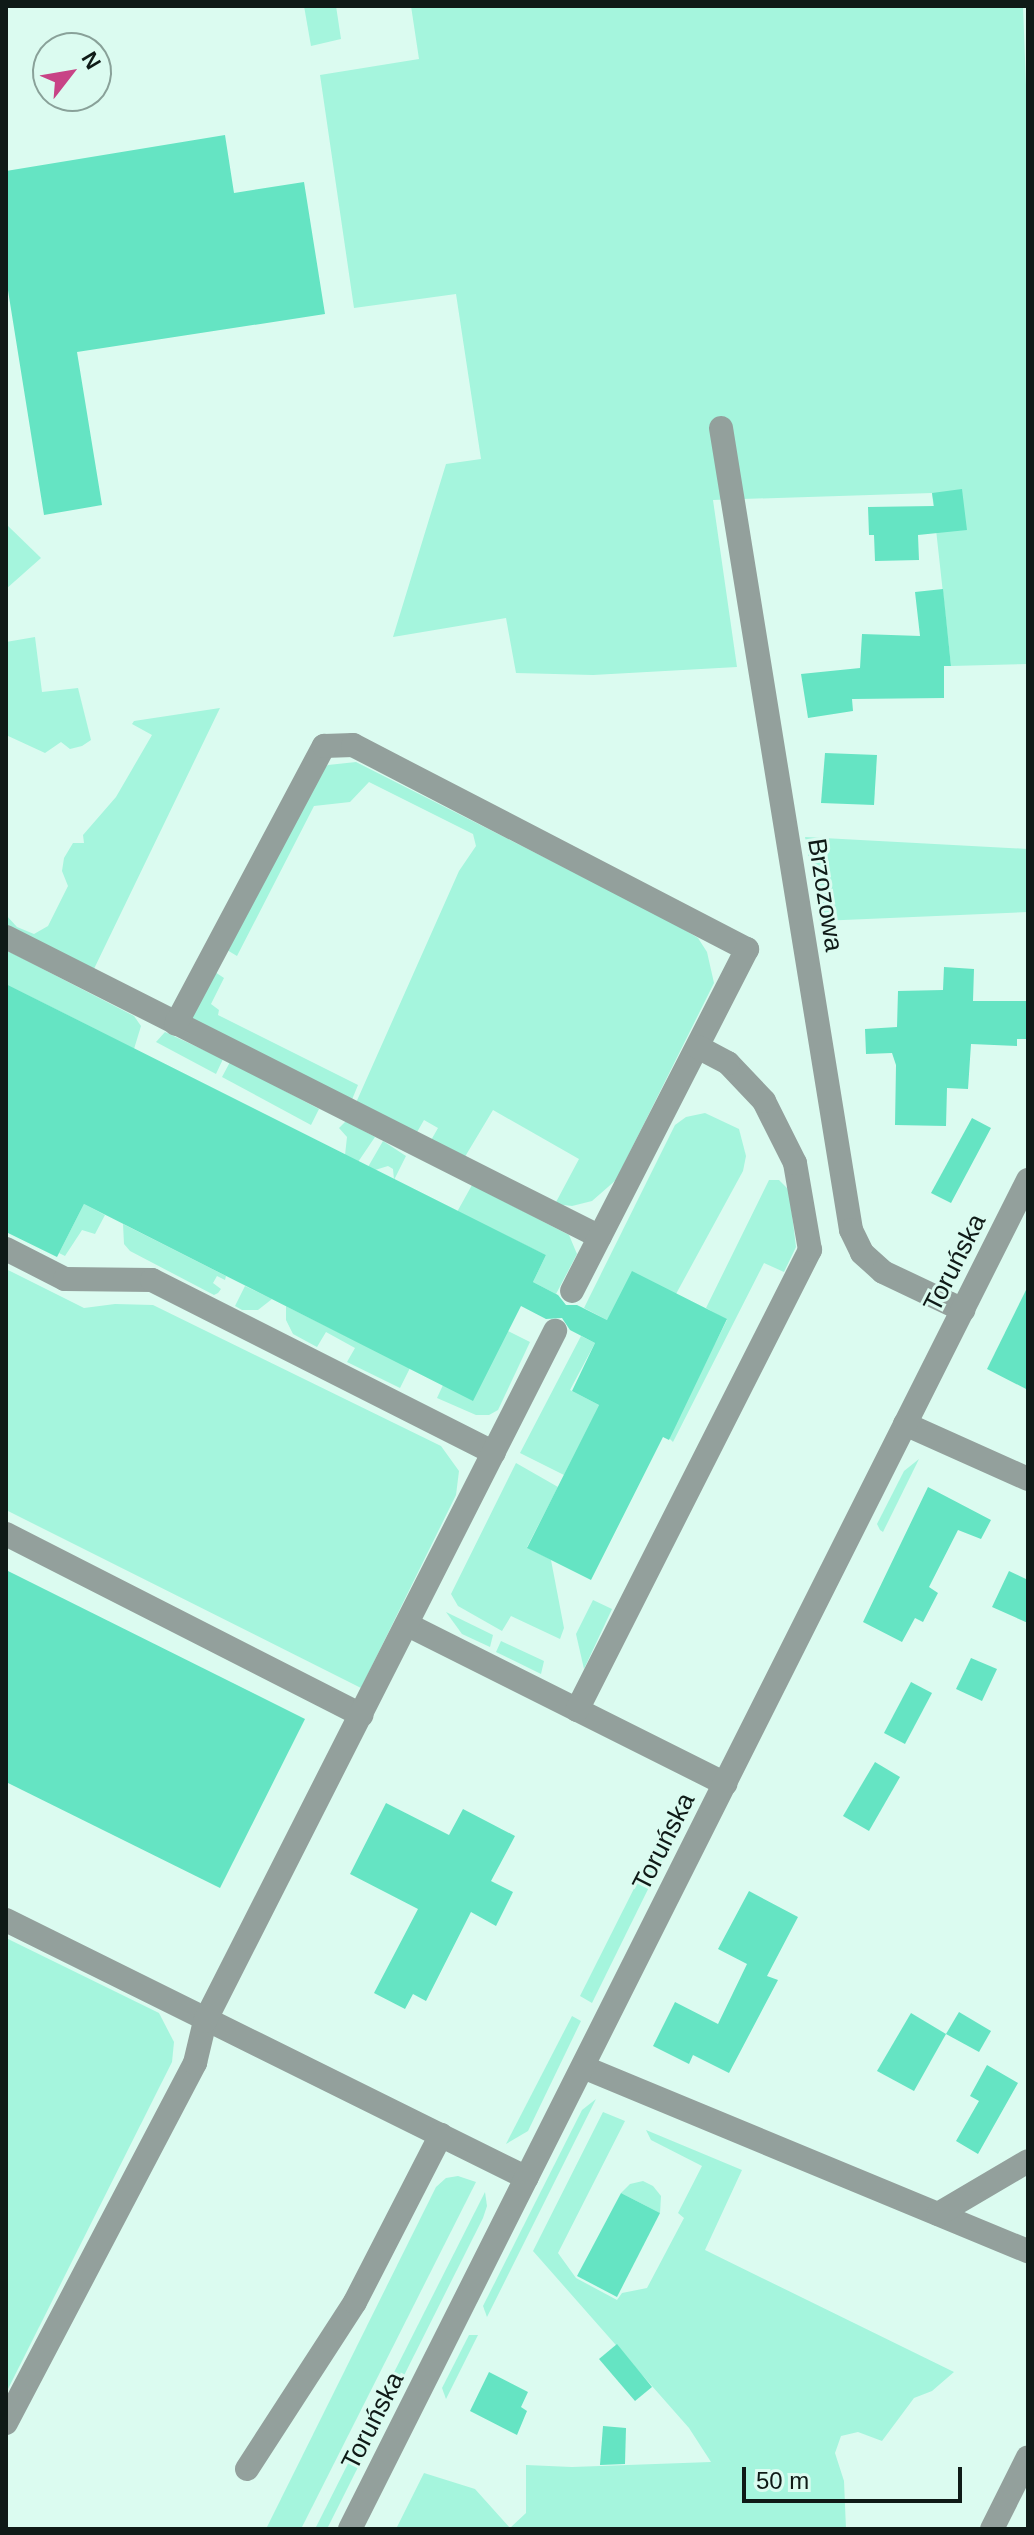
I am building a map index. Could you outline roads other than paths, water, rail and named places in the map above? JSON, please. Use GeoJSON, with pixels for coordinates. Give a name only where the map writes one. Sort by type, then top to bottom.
{"type":"FeatureCollection","features":[{"type":"Feature","properties":{"kind":"street","name":"Brzozowa"},"geometry":{"type":"LineString","coordinates":[[721,428],[851,1230],[862,1253],[883,1272],[963,1310]]}},
{"type":"Feature","properties":{"kind":"street"},"geometry":{"type":"LineString","coordinates":[[176,1024],[324,746],[353,745],[747,949],[572,1291]]}},
{"type":"Feature","properties":{"kind":"street"},"geometry":{"type":"LineString","coordinates":[[6,937],[600,1237]]}},
{"type":"Feature","properties":{"kind":"street"},"geometry":{"type":"LineString","coordinates":[[577,1710],[810,1250],[795,1163],[764,1101],[728,1063],[698,1047]]}},
{"type":"Feature","properties":{"kind":"street","name":"Toruńska"},"geometry":{"type":"LineString","coordinates":[[350,2529],[1028,1180]]}},
{"type":"Feature","properties":{"kind":"street"},"geometry":{"type":"LineString","coordinates":[[6,1249],[65,1279],[152,1280],[494,1453]]}},
{"type":"Feature","properties":{"kind":"street"},"geometry":{"type":"LineString","coordinates":[[6,2423],[195,2063],[205,2021],[555,1331]]}},
{"type":"Feature","properties":{"kind":"street"},"geometry":{"type":"LineString","coordinates":[[905,1424],[1028,1479]]}},
{"type":"Feature","properties":{"kind":"street"},"geometry":{"type":"LineString","coordinates":[[6,1534],[362,1715]]}},
{"type":"Feature","properties":{"kind":"street"},"geometry":{"type":"LineString","coordinates":[[408,1625],[725,1784]]}},
{"type":"Feature","properties":{"kind":"street"},"geometry":{"type":"LineString","coordinates":[[6,1920],[527,2178]]}},
{"type":"Feature","properties":{"kind":"street"},"geometry":{"type":"LineString","coordinates":[[583,2067],[1028,2251]]}},
{"type":"Feature","properties":{"kind":"street"},"geometry":{"type":"LineString","coordinates":[[247,2469],[355,2302],[441,2135]]}},
{"type":"Feature","properties":{"kind":"street"},"geometry":{"type":"LineString","coordinates":[[938,2214],[1028,2161]]}},
{"type":"Feature","properties":{"kind":"street"},"geometry":{"type":"LineString","coordinates":[[992,2529],[1028,2457]]}}]}
